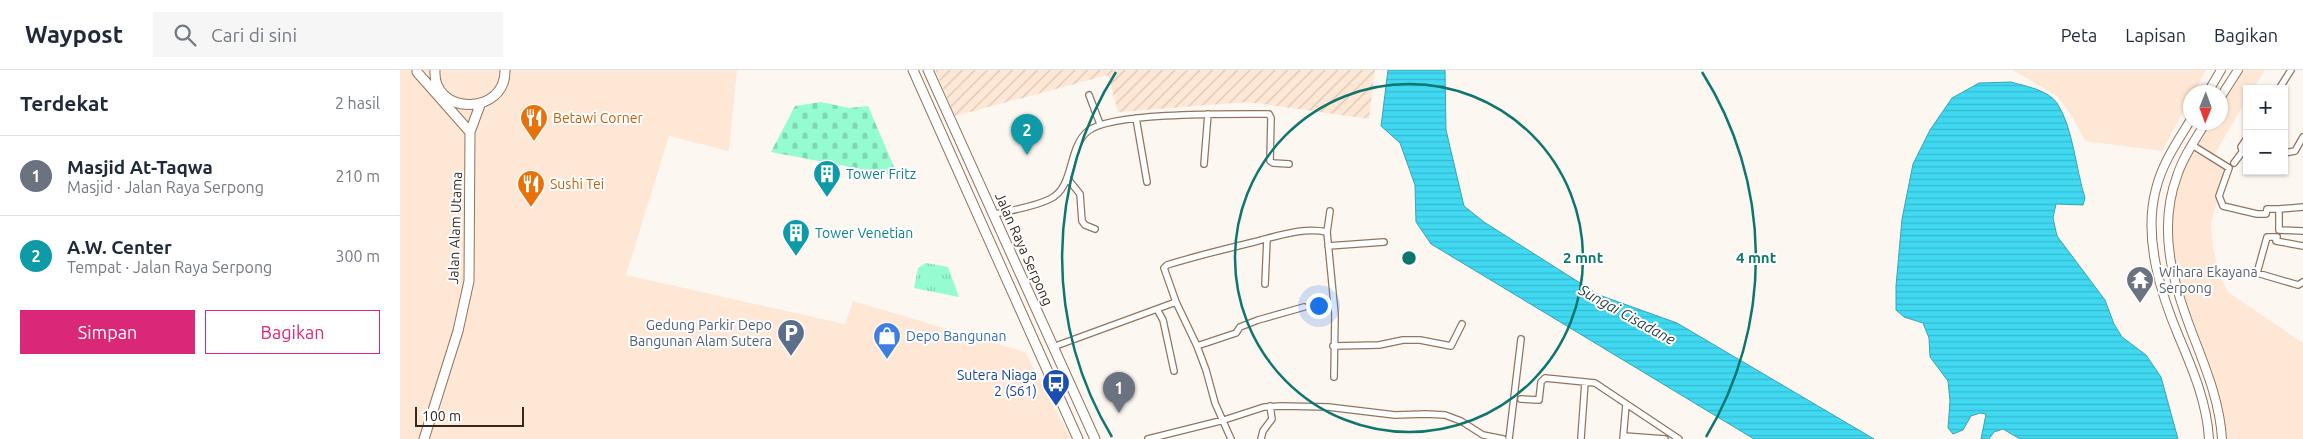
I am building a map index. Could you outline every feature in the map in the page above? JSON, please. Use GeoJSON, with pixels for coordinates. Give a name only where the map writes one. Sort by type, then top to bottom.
{"type":"FeatureCollection","features":[{"type":"Feature","properties":{"kind":"main road"},"geometry":{"type":"LineString","coordinates":[[435,70],[437,84]]}},
{"type":"Feature","properties":{"kind":"main road","name":"Jalan Raya Serpong"},"geometry":{"type":"LineString","coordinates":[[912,70],[1078,439]]}},
{"type":"Feature","properties":{"kind":"main road","name":"Jalan Raya Serpong"},"geometry":{"type":"LineString","coordinates":[[928,70],[1095,439]]}},
{"type":"Feature","properties":{"kind":"main road"},"geometry":{"type":"LineString","coordinates":[[414,71],[437,84],[450,100],[459,105],[480,105],[497,94],[506,72]]}},
{"type":"Feature","properties":{"kind":"main road"},"geometry":{"type":"LineString","coordinates":[[414,71],[470,132]]}},
{"type":"Feature","properties":{"kind":"main road","name":"Jalan Alam Utama"},"geometry":{"type":"LineString","coordinates":[[424,439],[458,331],[469,281],[470,132],[480,105]]}},
{"type":"Feature","properties":{"kind":"street"},"geometry":{"type":"LineString","coordinates":[[2212,85],[2222,70]]}},
{"type":"Feature","properties":{"kind":"street"},"geometry":{"type":"LineString","coordinates":[[2228,86],[2238,70]]}},
{"type":"Feature","properties":{"kind":"street"},"geometry":{"type":"LineString","coordinates":[[2282,85],[2291,70]]}},
{"type":"Feature","properties":{"kind":"street"},"geometry":{"type":"LineString","coordinates":[[1089,95],[1100,124]]}},
{"type":"Feature","properties":{"kind":"street"},"geometry":{"type":"LineString","coordinates":[[994,214],[1050,199],[1058,193],[1067,178],[1076,146],[1086,132],[1100,124],[1136,118],[1208,114],[1269,114],[1271,118],[1270,161],[1273,163],[1289,164]]}},
{"type":"Feature","properties":{"kind":"street"},"geometry":{"type":"LineString","coordinates":[[1204,164],[1208,114]]}},
{"type":"Feature","properties":{"kind":"street"},"geometry":{"type":"LineString","coordinates":[[1136,118],[1147,182]]}},
{"type":"Feature","properties":{"kind":"street"},"geometry":{"type":"LineString","coordinates":[[2185,130],[2164,166],[2156,188],[2152,230],[2160,283],[2172,320],[2195,374],[2205,408],[2209,439]]}},
{"type":"Feature","properties":{"kind":"street"},"geometry":{"type":"LineString","coordinates":[[2201,130],[2177,176],[2172,192],[2167,227],[2168,242],[2174,283],[2211,381],[2217,402],[2222,439]]}},
{"type":"Feature","properties":{"kind":"street"},"geometry":{"type":"LineString","coordinates":[[2295,151],[2303,137]]}},
{"type":"Feature","properties":{"kind":"street"},"geometry":{"type":"LineString","coordinates":[[2192,145],[2229,168],[2219,196],[2223,206],[2257,214],[2266,214],[2267,209],[2303,207]]}},
{"type":"Feature","properties":{"kind":"street"},"geometry":{"type":"LineString","coordinates":[[2288,153],[2303,149]]}},
{"type":"Feature","properties":{"kind":"street"},"geometry":{"type":"LineString","coordinates":[[2234,163],[2243,153]]}},
{"type":"Feature","properties":{"kind":"street"},"geometry":{"type":"LineString","coordinates":[[1067,178],[1080,194],[1084,225],[1095,229]]}},
{"type":"Feature","properties":{"kind":"street"},"geometry":{"type":"LineString","coordinates":[[2279,209],[2279,230],[2276,241],[2303,246]]}},
{"type":"Feature","properties":{"kind":"street"},"geometry":{"type":"LineString","coordinates":[[1330,211],[1327,232],[1335,314],[1334,378]]}},
{"type":"Feature","properties":{"kind":"street"},"geometry":{"type":"LineString","coordinates":[[2279,230],[2303,231]]}},
{"type":"Feature","properties":{"kind":"street"},"geometry":{"type":"LineString","coordinates":[[1231,439],[1215,403],[1197,346],[1176,302],[1168,281],[1165,266],[1304,231],[1327,232]]}},
{"type":"Feature","properties":{"kind":"street"},"geometry":{"type":"LineString","coordinates":[[2277,237],[2267,236],[2257,273],[2298,284],[2303,282]]}},
{"type":"Feature","properties":{"kind":"street"},"geometry":{"type":"LineString","coordinates":[[1265,284],[1267,239]]}},
{"type":"Feature","properties":{"kind":"street"},"geometry":{"type":"LineString","coordinates":[[1328,246],[1384,242]]}},
{"type":"Feature","properties":{"kind":"street"},"geometry":{"type":"LineString","coordinates":[[1053,347],[1102,328],[1158,311],[1176,302]]}},
{"type":"Feature","properties":{"kind":"street"},"geometry":{"type":"LineString","coordinates":[[1197,346],[1236,333],[1240,328],[1258,320],[1304,306]]}},
{"type":"Feature","properties":{"kind":"street"},"geometry":{"type":"LineString","coordinates":[[1158,311],[1163,320],[1174,372]]}},
{"type":"Feature","properties":{"kind":"street"},"geometry":{"type":"LineString","coordinates":[[1333,346],[1379,345],[1403,340],[1420,340],[1451,346],[1462,324]]}},
{"type":"Feature","properties":{"kind":"street"},"geometry":{"type":"LineString","coordinates":[[1509,439],[1521,339]]}},
{"type":"Feature","properties":{"kind":"street"},"geometry":{"type":"LineString","coordinates":[[1521,399],[1539,400],[1541,382],[1546,378],[1595,383],[1679,439]]}},
{"type":"Feature","properties":{"kind":"street"},"geometry":{"type":"LineString","coordinates":[[1581,438],[1585,382]]}},
{"type":"Feature","properties":{"kind":"street"},"geometry":{"type":"LineString","coordinates":[[1626,405],[1624,437],[1665,439]]}},
{"type":"Feature","properties":{"kind":"street"},"geometry":{"type":"LineString","coordinates":[[1261,439],[1263,431],[1272,419],[1270,406]]}},
{"type":"Feature","properties":{"kind":"street"},"geometry":{"type":"LineString","coordinates":[[1148,439],[1224,420],[1270,406],[1328,407],[1395,415],[1445,415],[1461,421],[1483,435],[1503,439]]}},
{"type":"Feature","properties":{"kind":"shaded area"},"geometry":{"type":"Polygon","coordinates":[[[400,70],[737,70],[729,151],[669,136],[626,275],[845,324],[853,301],[1025,352],[1071,439],[400,439],[400,70]]]}},
{"type":"Feature","properties":{"kind":"shaded area"},"geometry":{"type":"Polygon","coordinates":[[[935,70],[1375,70],[1369,119],[1248,102],[1118,112],[1108,75],[955,116],[935,70]]]}},
{"type":"Feature","properties":{"kind":"shaded area"},"geometry":{"type":"Polygon","coordinates":[[[2013,70],[2206,70],[2198,85],[2183,85],[2183,112],[2162,151],[2085,141],[2072,116],[2057,96],[2013,70]]]}},
{"type":"Feature","properties":{"kind":"shaded area"},"geometry":{"type":"Polygon","coordinates":[[[2238,70],[2265,70],[2256,85],[2243,85],[2243,106],[2214,155],[2195,143],[2203,130],[2228,130],[2228,87],[2238,70]]]}},
{"type":"Feature","properties":{"kind":"shaded area"},"geometry":{"type":"Polygon","coordinates":[[[2190,150],[2225,170],[2211,224],[2213,249],[2219,273],[2228,292],[2303,343],[2303,439],[2222,439],[2222,406],[2177,285],[2169,213],[2177,183],[2190,150]]]}},
{"type":"Feature","properties":{"kind":"green space"},"geometry":{"type":"Polygon","coordinates":[[[821,102],[849,108],[868,106],[898,176],[771,152],[795,106],[821,102]]]}},
{"type":"Feature","properties":{"kind":"green space"},"geometry":{"type":"Polygon","coordinates":[[[926,263],[948,267],[959,297],[914,288],[918,268],[926,263]]]}},
{"type":"Feature","properties":{"kind":"water","name":"Sungai Cisadane"},"geometry":{"type":"Polygon","coordinates":[[[1388,70],[1445,70],[1446,130],[1464,206],[1484,222],[1599,295],[1677,323],[1874,439],[1754,439],[1431,244],[1416,222],[1415,185],[1400,143],[1381,126],[1388,70]]]}},
{"type":"Feature","properties":{"kind":"water"},"geometry":{"type":"Polygon","coordinates":[[[2011,82],[2036,89],[2048,95],[2057,103],[2062,113],[2071,136],[2085,198],[2083,205],[2056,204],[2053,218],[2057,236],[2105,300],[2114,324],[2122,337],[2146,355],[2161,377],[2178,439],[2020,439],[2003,429],[1994,432],[1989,439],[1981,439],[1986,414],[1980,413],[1971,416],[1963,430],[1953,434],[1948,428],[1950,401],[1948,381],[1930,357],[1929,338],[1923,323],[1904,317],[1896,310],[1896,286],[1902,219],[1913,164],[1930,130],[1952,98],[1979,83],[2011,82]]]}},
{"type":"Feature","properties":{"kind":"place","name":"Betawi Corner"},"geometry":{"type":"Point","coordinates":[534,142]}},
{"type":"Feature","properties":{"kind":"place","name":"A.W. Center"},"geometry":{"type":"Point","coordinates":[1027,155]}},
{"type":"Feature","properties":{"kind":"place","name":"Tower Fritz"},"geometry":{"type":"Point","coordinates":[827,198]}},
{"type":"Feature","properties":{"kind":"place","name":"Sushi Tei"},"geometry":{"type":"Point","coordinates":[531,208]}},
{"type":"Feature","properties":{"kind":"place","name":"Tower Venetian"},"geometry":{"type":"Point","coordinates":[796,257]}},
{"type":"Feature","properties":{"kind":"place","name":"Wihara Ekayana Serpong"},"geometry":{"type":"Point","coordinates":[2140,304]}},
{"type":"Feature","properties":{"kind":"place","name":"Gedung Parkir Depo Bangunan Alam Sutera"},"geometry":{"type":"Point","coordinates":[791,357]}},
{"type":"Feature","properties":{"kind":"place","name":"Depo Bangunan"},"geometry":{"type":"Point","coordinates":[887,360]}},
{"type":"Feature","properties":{"kind":"place","name":"Sutera Niaga 2 (S61)"},"geometry":{"type":"Point","coordinates":[1056,407]}},
{"type":"Feature","properties":{"kind":"place","name":"Masjid At-Taqwa"},"geometry":{"type":"Point","coordinates":[1119,413]}}]}
